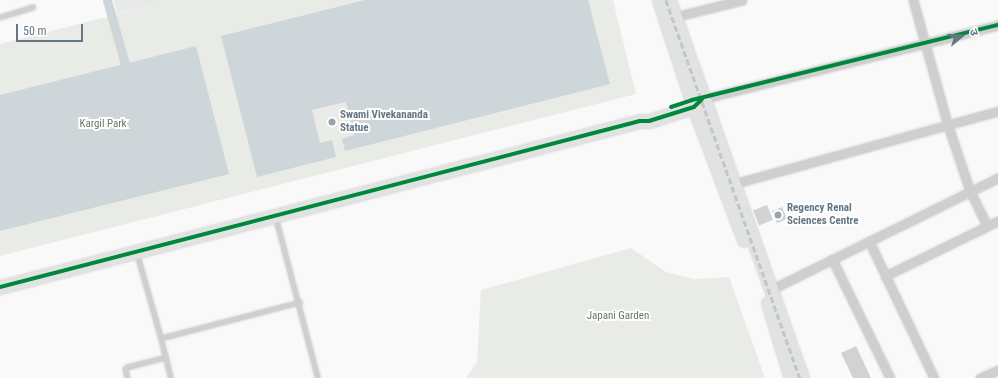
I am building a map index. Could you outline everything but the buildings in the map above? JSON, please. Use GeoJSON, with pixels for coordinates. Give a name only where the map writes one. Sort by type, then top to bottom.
{"type":"FeatureCollection","features":[{"type":"Feature","properties":{"kind":"main road"},"geometry":{"type":"LineString","coordinates":[[659,0],[765,294],[791,378]]}},
{"type":"Feature","properties":{"kind":"main road"},"geometry":{"type":"LineString","coordinates":[[668,0],[674,17],[696,102],[733,184],[772,289],[802,378]]}},
{"type":"Feature","properties":{"kind":"main road"},"geometry":{"type":"LineString","coordinates":[[0,287],[137,253],[640,121],[648,116],[696,102]]}},
{"type":"Feature","properties":{"kind":"street"},"geometry":{"type":"LineString","coordinates":[[674,17],[742,0]]}},
{"type":"Feature","properties":{"kind":"street"},"geometry":{"type":"LineString","coordinates":[[914,0],[947,123],[970,192],[987,226]]}},
{"type":"Feature","properties":{"kind":"street"},"geometry":{"type":"LineString","coordinates":[[696,102],[998,25]]}},
{"type":"Feature","properties":{"kind":"street"},"geometry":{"type":"LineString","coordinates":[[733,184],[947,123],[998,111]]}},
{"type":"Feature","properties":{"kind":"street"},"geometry":{"type":"LineString","coordinates":[[772,289],[832,258],[998,178]]}},
{"type":"Feature","properties":{"kind":"street"},"geometry":{"type":"LineString","coordinates":[[885,276],[998,221]]}},
{"type":"Feature","properties":{"kind":"street"},"geometry":{"type":"LineString","coordinates":[[869,241],[934,378]]}},
{"type":"Feature","properties":{"kind":"street"},"geometry":{"type":"LineString","coordinates":[[832,258],[890,378]]}},
{"type":"Feature","properties":{"kind":"street"},"geometry":{"type":"LineString","coordinates":[[980,378],[998,370]]}},
{"type":"Feature","properties":{"kind":"lane"},"geometry":{"type":"LineString","coordinates":[[0,17],[32,7]]}},
{"type":"Feature","properties":{"kind":"lane"},"geometry":{"type":"LineString","coordinates":[[276,216],[318,378]]}},
{"type":"Feature","properties":{"kind":"lane"},"geometry":{"type":"LineString","coordinates":[[137,253],[171,378]]}},
{"type":"Feature","properties":{"kind":"lane"},"geometry":{"type":"LineString","coordinates":[[161,338],[299,302]]}},
{"type":"Feature","properties":{"kind":"lane"},"geometry":{"type":"LineString","coordinates":[[127,378],[125,369],[127,367],[166,357]]}},
{"type":"Feature","properties":{"kind":"shaded area"},"geometry":{"type":"Polygon","coordinates":[[[114,0],[174,0],[117,14],[114,0]]]}},
{"type":"Feature","properties":{"kind":"shaded area"},"geometry":{"type":"Polygon","coordinates":[[[365,0],[588,0],[610,84],[345,151],[342,139],[354,135],[346,102],[312,110],[320,143],[332,140],[336,157],[257,177],[221,36],[365,0]]]}},
{"type":"Feature","properties":{"kind":"shaded area"},"geometry":{"type":"Polygon","coordinates":[[[196,46],[229,174],[0,231],[0,95],[196,46]]]}},
{"type":"Feature","properties":{"kind":"green space","name":"Kargil Park"},"geometry":{"type":"Polygon","coordinates":[[[174,0],[613,0],[636,94],[0,256],[0,44],[174,0]]]}},
{"type":"Feature","properties":{"kind":"green space","name":"Japani Garden"},"geometry":{"type":"Polygon","coordinates":[[[631,248],[666,272],[693,279],[729,277],[765,378],[466,378],[477,362],[481,290],[631,248]]]}},
{"type":"Feature","properties":{"kind":"waterway"},"geometry":{"type":"LineString","coordinates":[[107,0],[125,64]]}},
{"type":"Feature","properties":{"kind":"railway"},"geometry":{"type":"LineString","coordinates":[[666,0],[800,378]]}},
{"type":"Feature","properties":{"kind":"cycle path"},"geometry":{"type":"LineString","coordinates":[[671,107],[692,100],[998,25]]}},
{"type":"Feature","properties":{"kind":"cycle path"},"geometry":{"type":"LineString","coordinates":[[0,287],[640,121],[649,121],[694,107],[702,99]]}},
{"type":"Feature","properties":{"kind":"place","name":"Swami Vivekananda Statue"},"geometry":{"type":"Point","coordinates":[332,122]}},
{"type":"Feature","properties":{"kind":"place","name":"Regency Renal Sciences Centre"},"geometry":{"type":"Point","coordinates":[778,215]}}]}
